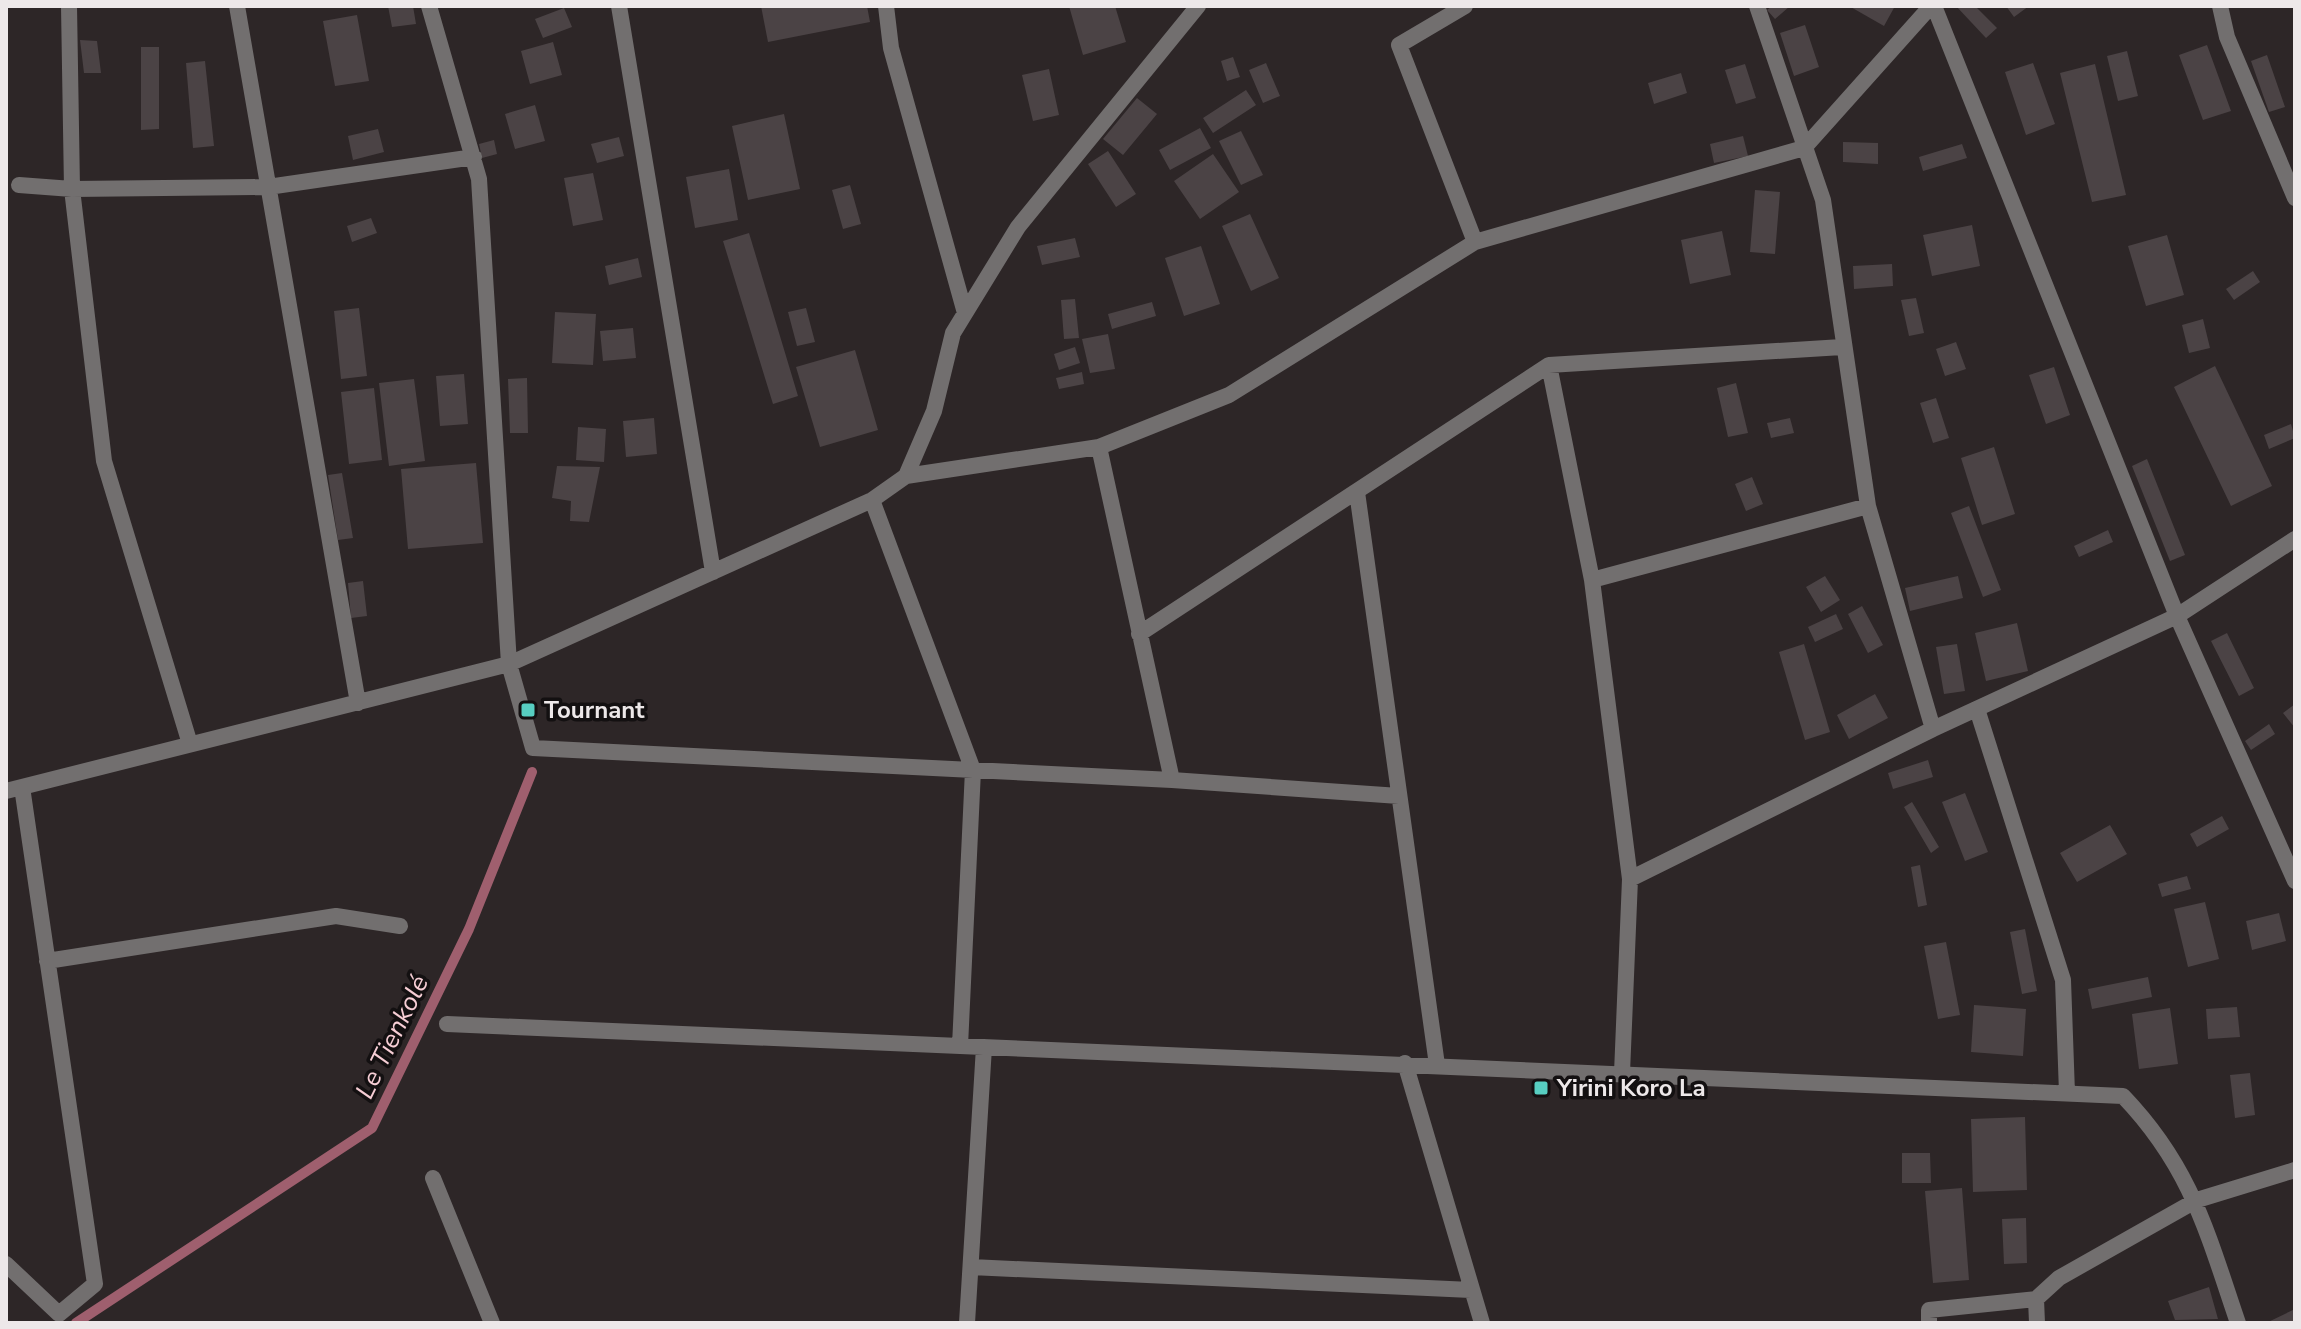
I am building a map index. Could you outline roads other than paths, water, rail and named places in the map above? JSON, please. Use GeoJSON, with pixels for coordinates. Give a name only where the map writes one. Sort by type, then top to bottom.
{"type":"FeatureCollection","features":[{"type":"Feature","properties":{"kind":"street"},"geometry":{"type":"LineString","coordinates":[[69,6],[72,189],[104,461],[190,744]]}},
{"type":"Feature","properties":{"kind":"street"},"geometry":{"type":"LineString","coordinates":[[237,6],[358,703]]}},
{"type":"Feature","properties":{"kind":"street"},"geometry":{"type":"LineString","coordinates":[[429,6],[479,179],[509,664],[533,748],[1172,780],[1399,796]]}},
{"type":"Feature","properties":{"kind":"street"},"geometry":{"type":"LineString","coordinates":[[619,6],[713,572]]}},
{"type":"Feature","properties":{"kind":"street"},"geometry":{"type":"LineString","coordinates":[[886,6],[891,48],[965,313]]}},
{"type":"Feature","properties":{"kind":"street"},"geometry":{"type":"LineString","coordinates":[[906,476],[934,411],[953,333],[1018,227],[1198,6]]}},
{"type":"Feature","properties":{"kind":"street"},"geometry":{"type":"LineString","coordinates":[[1465,6],[1399,45],[1475,242]]}},
{"type":"Feature","properties":{"kind":"street"},"geometry":{"type":"LineString","coordinates":[[1757,6],[1823,200],[1842,347],[1868,506],[1933,729]]}},
{"type":"Feature","properties":{"kind":"street"},"geometry":{"type":"LineString","coordinates":[[6,1264],[59,1314],[95,1284],[47,961],[14,789],[509,664],[872,500],[906,476],[1099,447],[1229,395],[1475,242],[1804,148],[1932,6],[2177,616],[2295,881]]}},
{"type":"Feature","properties":{"kind":"street"},"geometry":{"type":"LineString","coordinates":[[2220,6],[2227,37],[2295,198]]}},
{"type":"Feature","properties":{"kind":"street"},"geometry":{"type":"LineString","coordinates":[[19,185],[72,189],[268,187],[474,157]]}},
{"type":"Feature","properties":{"kind":"street"},"geometry":{"type":"LineString","coordinates":[[1139,634],[1549,365],[1842,347]]}},
{"type":"Feature","properties":{"kind":"street"},"geometry":{"type":"LineString","coordinates":[[1549,365],[1592,580],[1630,879],[1622,1073]]}},
{"type":"Feature","properties":{"kind":"street"},"geometry":{"type":"LineString","coordinates":[[1099,447],[1172,780]]}},
{"type":"Feature","properties":{"kind":"street"},"geometry":{"type":"LineString","coordinates":[[1357,492],[1437,1065]]}},
{"type":"Feature","properties":{"kind":"street"},"geometry":{"type":"LineString","coordinates":[[872,500],[973,770],[960,1046]]}},
{"type":"Feature","properties":{"kind":"street"},"geometry":{"type":"LineString","coordinates":[[1592,580],[1868,506]]}},
{"type":"Feature","properties":{"kind":"street"},"geometry":{"type":"LineString","coordinates":[[1630,879],[1933,729],[2177,616],[2295,539]]}},
{"type":"Feature","properties":{"kind":"street"},"geometry":{"type":"LineString","coordinates":[[1977,709],[2063,980],[2067,1093]]}},
{"type":"Feature","properties":{"kind":"street"},"geometry":{"type":"LineString","coordinates":[[47,961],[336,916],[400,926]]}},
{"type":"Feature","properties":{"kind":"street"},"geometry":{"type":"LineString","coordinates":[[447,1024],[2123,1096],[2155,1129],[2197,1200],[2238,1323]]}},
{"type":"Feature","properties":{"kind":"street"},"geometry":{"type":"LineString","coordinates":[[967,1323],[984,1047]]}},
{"type":"Feature","properties":{"kind":"street"},"geometry":{"type":"LineString","coordinates":[[1405,1063],[1482,1323]]}},
{"type":"Feature","properties":{"kind":"street"},"geometry":{"type":"LineString","coordinates":[[1929,1323],[1929,1310],[2036,1299],[2059,1278],[2197,1200],[2295,1170]]}},
{"type":"Feature","properties":{"kind":"street"},"geometry":{"type":"LineString","coordinates":[[433,1178],[492,1323]]}},
{"type":"Feature","properties":{"kind":"street"},"geometry":{"type":"LineString","coordinates":[[971,1267],[1471,1290]]}},
{"type":"Feature","properties":{"kind":"street"},"geometry":{"type":"LineString","coordinates":[[2036,1299],[2037,1323]]}},
{"type":"Feature","properties":{"kind":"waterway","name":"Le Tienkolé"},"geometry":{"type":"LineString","coordinates":[[76,1323],[372,1128],[469,929],[532,772]]}},
{"type":"Feature","properties":{"kind":"place","name":"Tournant"},"geometry":{"type":"Point","coordinates":[528,710]}},
{"type":"Feature","properties":{"kind":"place","name":"Yirini Koro La"},"geometry":{"type":"Point","coordinates":[1541,1088]}}]}
